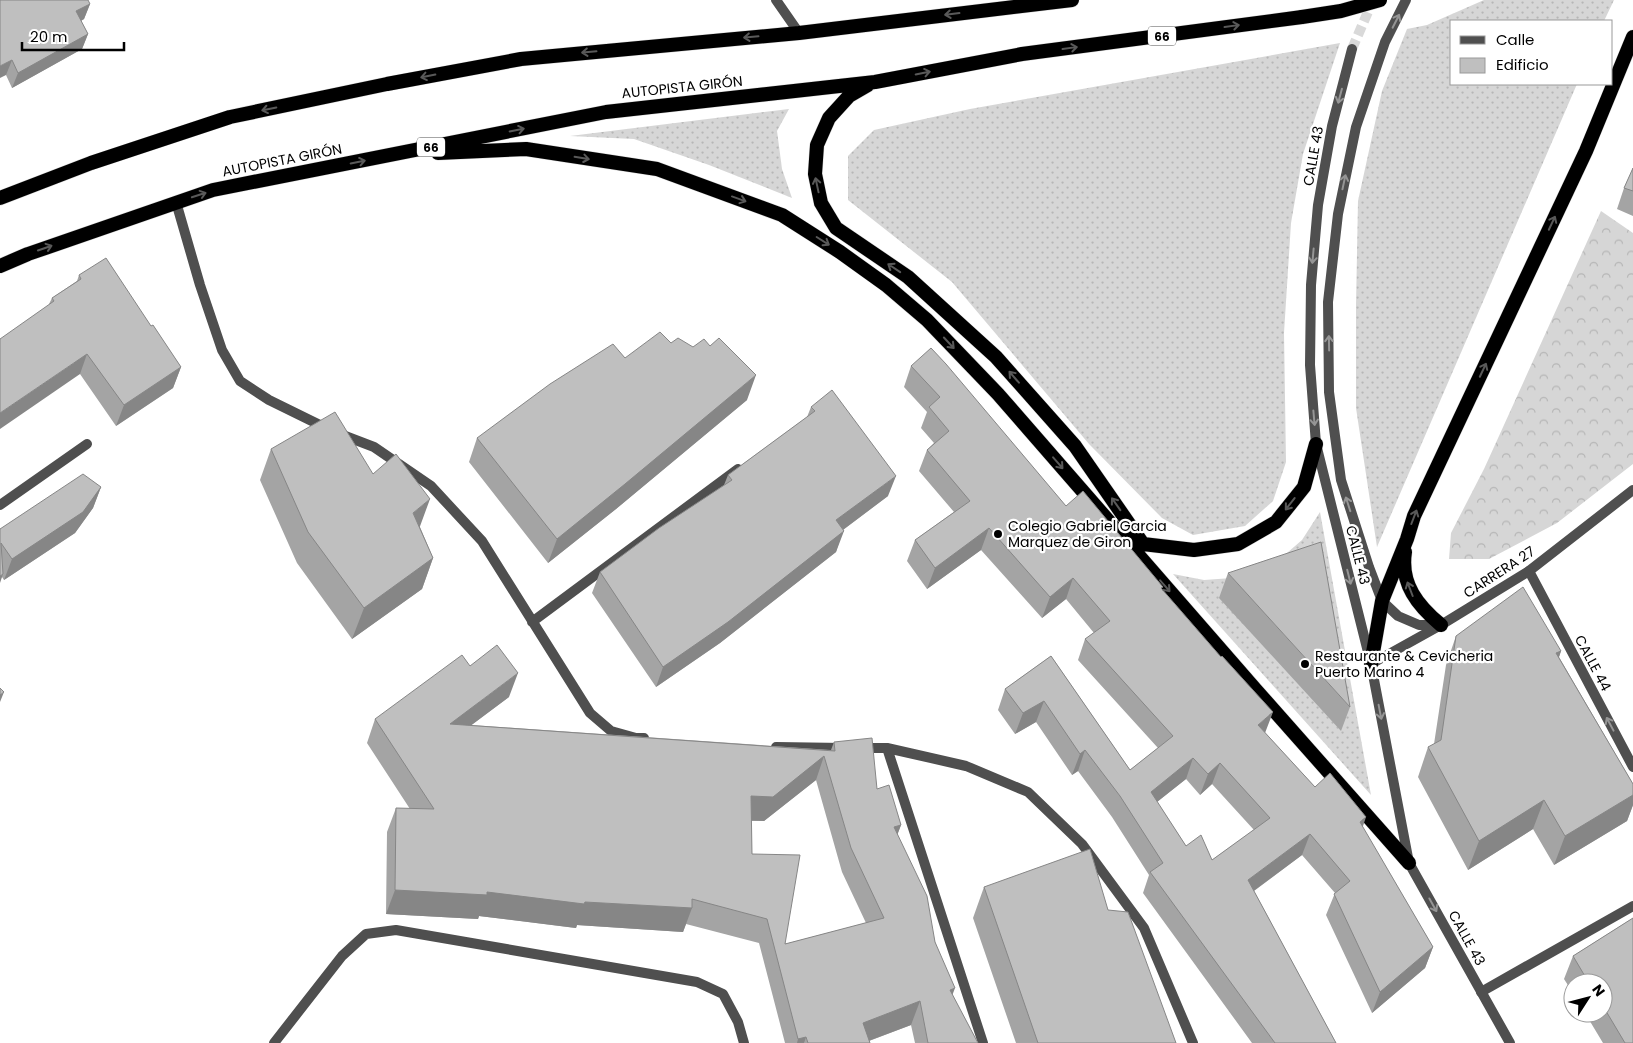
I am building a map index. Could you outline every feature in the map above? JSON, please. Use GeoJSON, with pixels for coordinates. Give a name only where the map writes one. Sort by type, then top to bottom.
{"type":"FeatureCollection","features":[{"type":"Feature","properties":{"kind":"highway"},"geometry":{"type":"LineString","coordinates":[[0,198],[91,162],[230,117],[521,58],[799,33],[1072,0]]}},
{"type":"Feature","properties":{"kind":"highway","name":"AUTOPISTA GIRÓN"},"geometry":{"type":"LineString","coordinates":[[0,266],[37,251],[213,190],[606,112],[875,82],[1022,54],[1302,17],[1380,0]]}},
{"type":"Feature","properties":{"kind":"highway"},"geometry":{"type":"LineString","coordinates":[[1613,85],[1633,36]]}},
{"type":"Feature","properties":{"kind":"highway"},"geometry":{"type":"LineString","coordinates":[[875,82],[849,96],[829,118],[817,145],[814,174],[821,203],[836,228],[908,277],[996,357],[1076,446],[1144,544],[1194,550],[1238,544],[1246,540],[1276,522],[1304,487],[1316,444]]}},
{"type":"Feature","properties":{"kind":"highway"},"geometry":{"type":"LineString","coordinates":[[1371,664],[1382,601],[1414,516],[1586,151],[1613,85]]}},
{"type":"Feature","properties":{"kind":"highway"},"geometry":{"type":"LineString","coordinates":[[394,155],[526,149],[657,169],[782,215],[840,252],[886,285],[927,320],[998,394],[1409,863]]}},
{"type":"Feature","properties":{"kind":"highway"},"geometry":{"type":"LineString","coordinates":[[1406,539],[1404,558],[1406,578],[1414,597],[1426,613],[1441,625]]}},
{"type":"Feature","properties":{"kind":"street"},"geometry":{"type":"LineString","coordinates":[[776,0],[799,33]]}},
{"type":"Feature","properties":{"kind":"street"},"geometry":{"type":"LineString","coordinates":[[1000,8],[1015,0]]}},
{"type":"Feature","properties":{"kind":"street","name":"CALLE 43"},"geometry":{"type":"LineString","coordinates":[[1406,0],[1385,42],[1356,127],[1338,214],[1328,302],[1329,392],[1341,480],[1382,601],[1398,616],[1418,625],[1441,625]]}},
{"type":"Feature","properties":{"kind":"street","name":"CALLE 43"},"geometry":{"type":"LineString","coordinates":[[1352,49],[1332,126],[1318,205],[1310,284],[1310,365],[1316,444],[1371,664],[1409,863],[1510,1043]]}},
{"type":"Feature","properties":{"kind":"street"},"geometry":{"type":"LineString","coordinates":[[176,202],[200,285],[222,350],[240,381],[277,404],[327,428],[374,447],[431,486],[482,541],[590,713],[611,731],[636,738],[656,739]]}},
{"type":"Feature","properties":{"kind":"street"},"geometry":{"type":"LineString","coordinates":[[0,505],[87,444]]}},
{"type":"Feature","properties":{"kind":"street"},"geometry":{"type":"LineString","coordinates":[[532,622],[744,464]]}},
{"type":"Feature","properties":{"kind":"street","name":"CARRERA 27"},"geometry":{"type":"LineString","coordinates":[[1371,664],[1441,625],[1529,572],[1633,490]]}},
{"type":"Feature","properties":{"kind":"street","name":"CALLE 44"},"geometry":{"type":"LineString","coordinates":[[1529,572],[1633,767]]}},
{"type":"Feature","properties":{"kind":"street"},"geometry":{"type":"LineString","coordinates":[[764,747],[887,748],[966,766],[1028,792],[1082,844],[1144,928],[1193,1043]]}},
{"type":"Feature","properties":{"kind":"street"},"geometry":{"type":"LineString","coordinates":[[887,748],[983,1043]]}},
{"type":"Feature","properties":{"kind":"street"},"geometry":{"type":"LineString","coordinates":[[1482,992],[1633,906]]}},
{"type":"Feature","properties":{"kind":"street"},"geometry":{"type":"LineString","coordinates":[[274,1043],[342,956],[366,934],[396,930],[697,982],[723,994],[738,1022],[744,1043]]}},
{"type":"Feature","properties":{"kind":"green space"},"geometry":{"type":"Polygon","coordinates":[[[1484,0],[1614,0],[1604,20],[1450,20],[1450,85],[1577,85],[1377,547],[1356,408],[1358,201],[1382,91],[1407,29],[1427,25],[1484,0]]]}},
{"type":"Feature","properties":{"kind":"green space"},"geometry":{"type":"Polygon","coordinates":[[[1340,43],[1303,154],[1291,223],[1284,333],[1286,462],[1273,501],[1245,526],[1193,535],[1162,518],[1089,444],[952,282],[848,200],[848,156],[874,130],[970,109],[1340,43]]]}},
{"type":"Feature","properties":{"kind":"green space"},"geometry":{"type":"Polygon","coordinates":[[[789,109],[777,131],[782,169],[792,198],[709,165],[634,139],[570,136],[789,109]]]}},
{"type":"Feature","properties":{"kind":"green space"},"geometry":{"type":"Polygon","coordinates":[[[1601,211],[1633,233],[1633,464],[1557,523],[1489,559],[1449,559],[1451,533],[1484,469],[1601,211]]]}},
{"type":"Feature","properties":{"kind":"green space"},"geometry":{"type":"Polygon","coordinates":[[[1320,512],[1371,795],[1173,574],[1204,580],[1232,578],[1280,559],[1302,540],[1320,512]]]}},
{"type":"Feature","properties":{"kind":"building"},"geometry":{"type":"Polygon","coordinates":[[[0,0],[88,0],[90,4],[76,11],[88,34],[18,73],[12,60],[0,66],[0,0]]]}},
{"type":"Feature","properties":{"kind":"building"},"geometry":{"type":"Polygon","coordinates":[[[1633,168],[1633,191],[1624,188],[1633,168]]]}},
{"type":"Feature","properties":{"kind":"building"},"geometry":{"type":"Polygon","coordinates":[[[106,258],[181,367],[124,405],[87,354],[0,413],[0,339],[54,301],[52,298],[81,279],[79,275],[106,258]]]}},
{"type":"Feature","properties":{"kind":"building"},"geometry":{"type":"Polygon","coordinates":[[[660,332],[671,343],[678,338],[693,347],[704,339],[710,346],[719,338],[756,375],[557,539],[477,438],[550,384],[613,344],[625,358],[660,332]]]}},
{"type":"Feature","properties":{"kind":"building"},"geometry":{"type":"Polygon","coordinates":[[[931,348],[1066,506],[1083,491],[1163,587],[1161,588],[1221,657],[1273,712],[1258,725],[1315,787],[1330,773],[1366,817],[1360,822],[1433,947],[1380,992],[1334,894],[1350,881],[1310,834],[1248,880],[1336,1043],[1275,1043],[1150,872],[1163,863],[1120,796],[1085,750],[1080,754],[1044,701],[1023,713],[1005,689],[1051,656],[1130,770],[1173,736],[1085,639],[1110,621],[1073,578],[1050,597],[989,528],[935,568],[915,540],[970,501],[927,450],[949,431],[929,407],[940,397],[911,366],[931,348]],[[1193,758],[1151,792],[1186,846],[1201,835],[1212,860],[1270,818],[1220,763],[1208,774],[1193,758]]]}},
{"type":"Feature","properties":{"kind":"building"},"geometry":{"type":"Polygon","coordinates":[[[832,390],[896,476],[836,520],[844,531],[728,622],[663,667],[600,572],[659,528],[732,480],[728,475],[815,411],[811,407],[832,390]]]}},
{"type":"Feature","properties":{"kind":"building"},"geometry":{"type":"Polygon","coordinates":[[[335,412],[373,474],[396,454],[430,499],[413,513],[433,558],[364,608],[308,532],[271,449],[335,412]]]}},
{"type":"Feature","properties":{"kind":"building"},"geometry":{"type":"Polygon","coordinates":[[[83,474],[101,487],[83,512],[12,559],[1,543],[3,574],[0,576],[0,529],[83,474]]]}},
{"type":"Feature","properties":{"kind":"building"},"geometry":{"type":"Polygon","coordinates":[[[1321,542],[1350,707],[1228,573],[1321,542]]]}},
{"type":"Feature","properties":{"kind":"building"},"geometry":{"type":"Polygon","coordinates":[[[1523,587],[1561,651],[1556,653],[1633,784],[1633,795],[1565,836],[1544,800],[1479,841],[1428,747],[1441,740],[1456,636],[1523,587]]]}},
{"type":"Feature","properties":{"kind":"building"},"geometry":{"type":"Polygon","coordinates":[[[497,645],[518,673],[450,724],[835,751],[834,742],[872,738],[877,789],[889,785],[901,825],[894,827],[927,896],[935,942],[955,988],[950,990],[978,1043],[928,1043],[920,1001],[863,1023],[870,1043],[808,1043],[806,1037],[798,1039],[767,919],[692,899],[692,908],[585,902],[584,904],[487,892],[487,895],[395,890],[396,808],[434,809],[375,719],[462,655],[470,666],[497,645]],[[824,756],[773,797],[751,796],[752,854],[800,855],[785,944],[884,918],[851,848],[824,756]]]}},
{"type":"Feature","properties":{"kind":"building"},"geometry":{"type":"Polygon","coordinates":[[[1090,849],[1108,910],[1128,912],[1176,1043],[1038,1043],[984,887],[1090,849]]]}},
{"type":"Feature","properties":{"kind":"building"},"geometry":{"type":"Polygon","coordinates":[[[1633,918],[1633,1043],[1625,1043],[1613,1023],[1613,973],[1583,973],[1573,956],[1633,918]]]}},
{"type":"Feature","properties":{"kind":"tunnel"},"geometry":{"type":"LineString","coordinates":[[1352,49],[1373,0]]}},
{"type":"Feature","properties":{"kind":"place","name":"Colegio Gabriel Garcia Marquez de Giron"},"geometry":{"type":"Point","coordinates":[998,534]}},
{"type":"Feature","properties":{"kind":"place","name":"Restaurante & Cevicheria Puerto Marino 4"},"geometry":{"type":"Point","coordinates":[1305,664]}}]}
